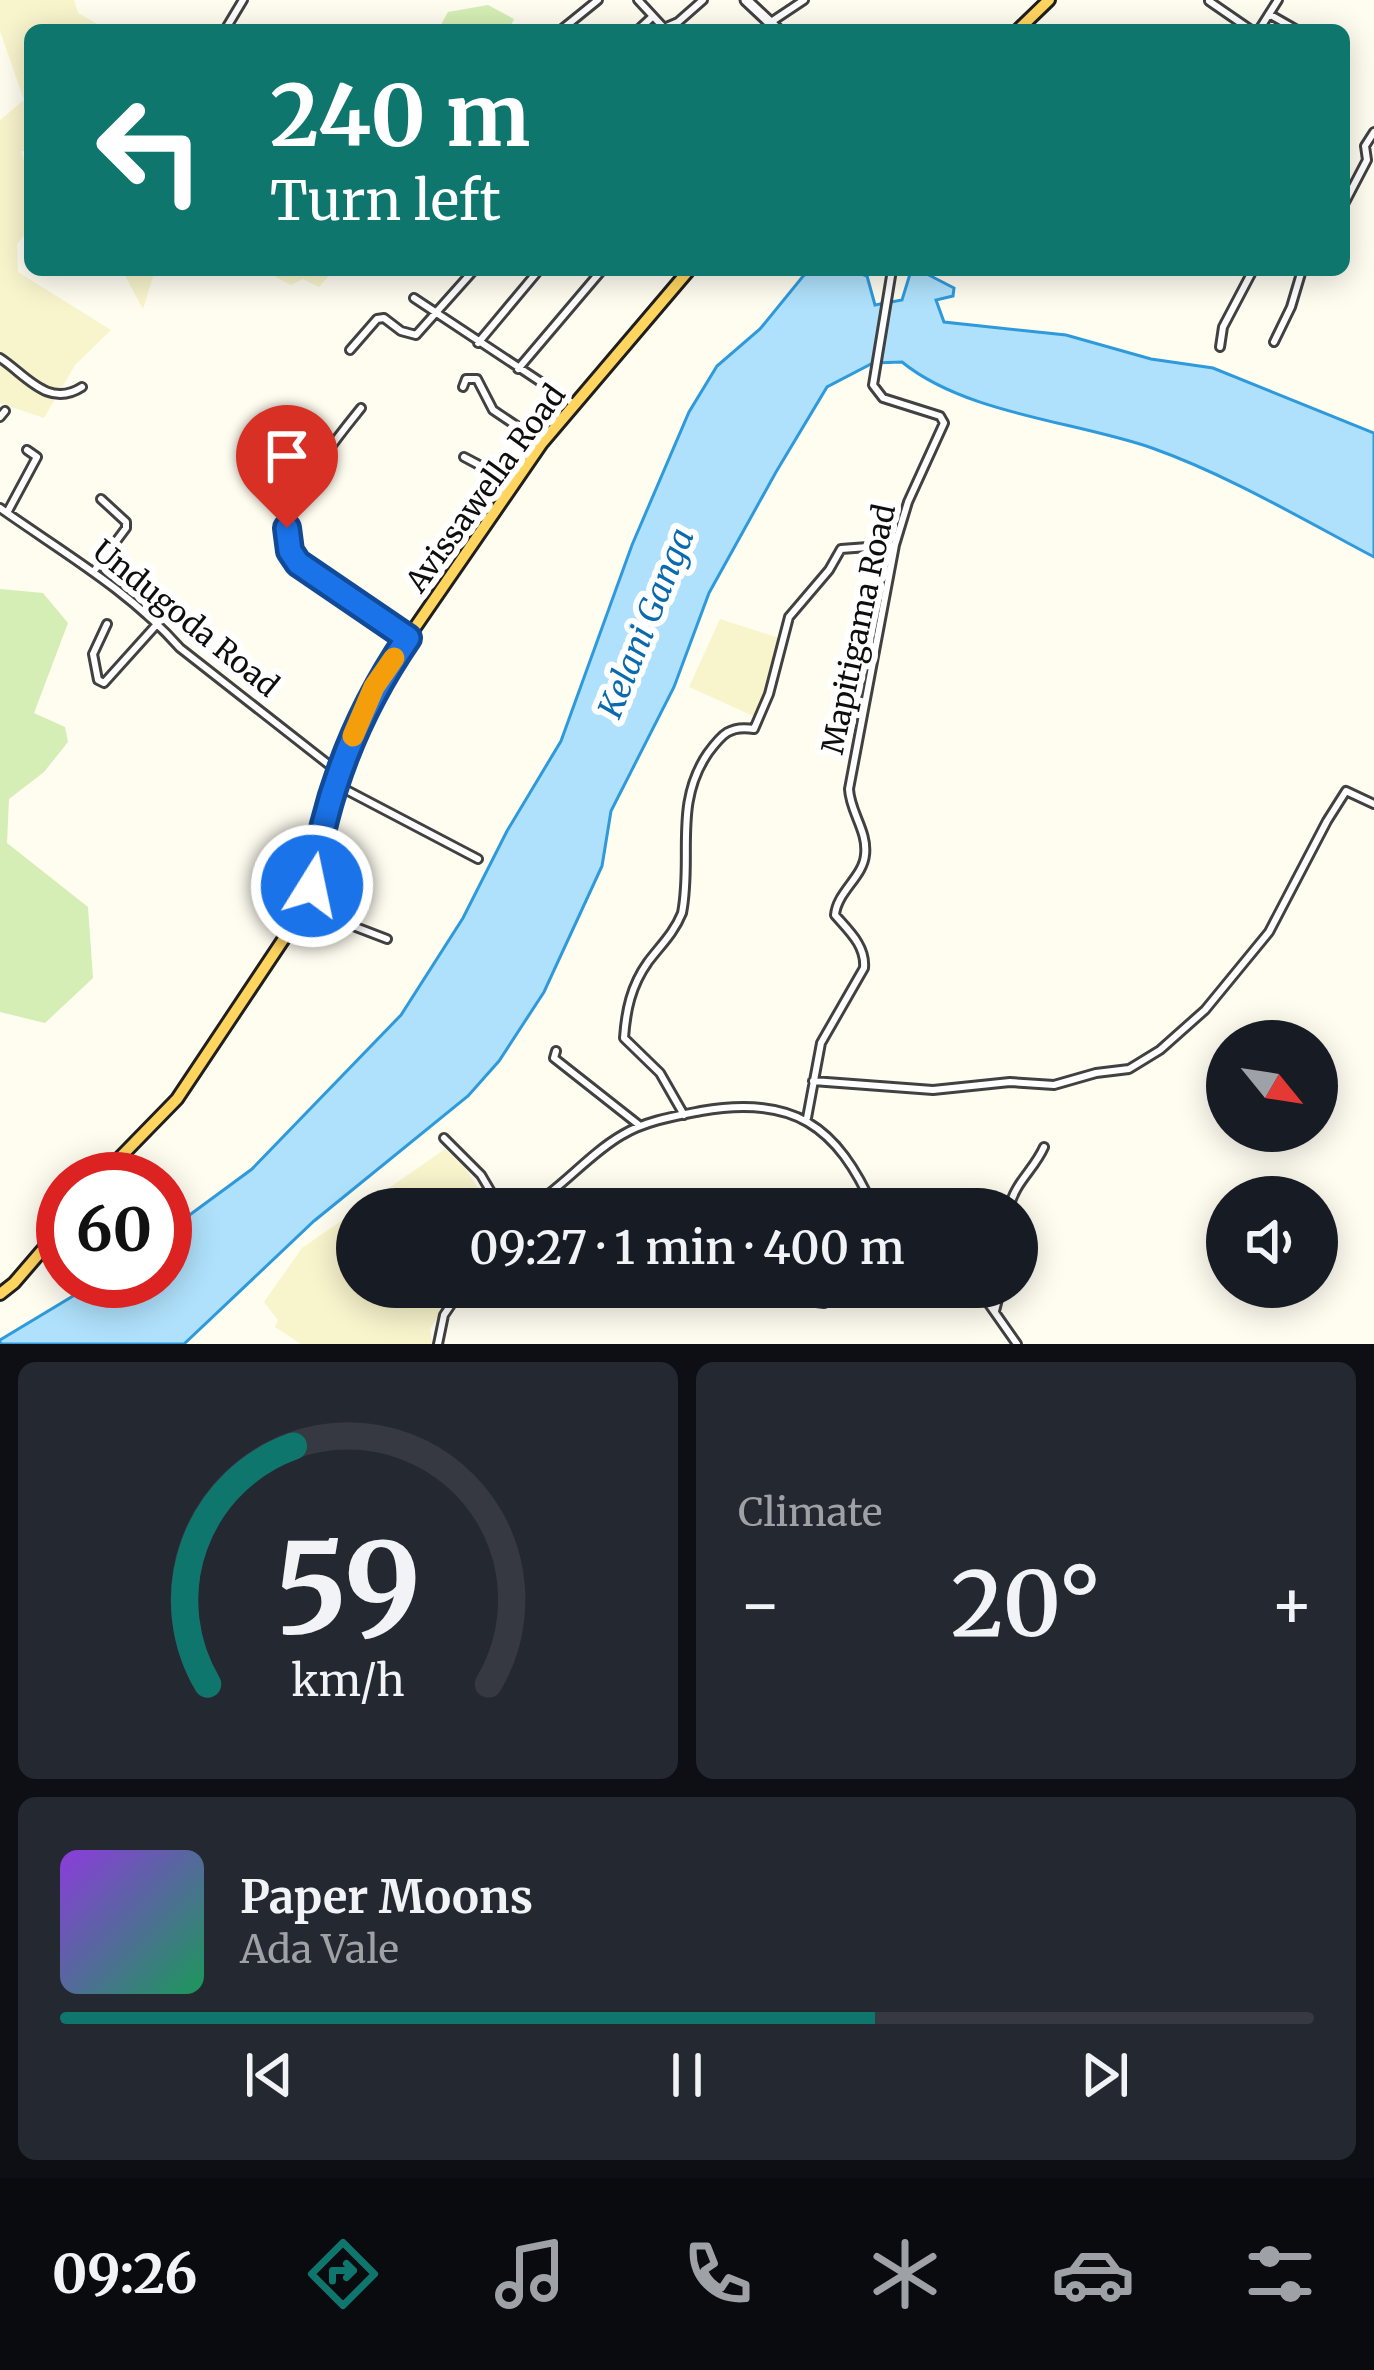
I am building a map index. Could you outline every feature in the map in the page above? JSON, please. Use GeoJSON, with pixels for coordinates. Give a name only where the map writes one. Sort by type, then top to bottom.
{"type":"FeatureCollection","features":[{"type":"Feature","properties":{"kind":"main road"},"geometry":{"type":"LineString","coordinates":[[1024,24],[1049,0]]}},
{"type":"Feature","properties":{"kind":"main road","name":"Avissawella Road"},"geometry":{"type":"LineString","coordinates":[[126,1152],[177,1100],[305,907],[335,777],[374,687],[542,443],[684,276]]}},
{"type":"Feature","properties":{"kind":"main road"},"geometry":{"type":"LineString","coordinates":[[0,1294],[36,1255]]}},
{"type":"Feature","properties":{"kind":"street"},"geometry":{"type":"LineString","coordinates":[[568,24],[598,0]]}},
{"type":"Feature","properties":{"kind":"street"},"geometry":{"type":"LineString","coordinates":[[638,0],[659,24]]}},
{"type":"Feature","properties":{"kind":"street"},"geometry":{"type":"LineString","coordinates":[[673,24],[703,0]]}},
{"type":"Feature","properties":{"kind":"street"},"geometry":{"type":"LineString","coordinates":[[746,0],[773,24]]}},
{"type":"Feature","properties":{"kind":"street"},"geometry":{"type":"LineString","coordinates":[[777,24],[804,0]]}},
{"type":"Feature","properties":{"kind":"street"},"geometry":{"type":"LineString","coordinates":[[1260,24],[1278,0]]}},
{"type":"Feature","properties":{"kind":"street"},"geometry":{"type":"LineString","coordinates":[[1209,2],[1245,24]]}},
{"type":"Feature","properties":{"kind":"street"},"geometry":{"type":"LineString","coordinates":[[1269,14],[1287,24]]}},
{"type":"Feature","properties":{"kind":"street"},"geometry":{"type":"LineString","coordinates":[[644,24],[651,18]]}},
{"type":"Feature","properties":{"kind":"street"},"geometry":{"type":"LineString","coordinates":[[1350,193],[1367,160],[1365,146],[1374,132]]}},
{"type":"Feature","properties":{"kind":"street"},"geometry":{"type":"LineString","coordinates":[[350,350],[377,319],[416,335],[469,276]]}},
{"type":"Feature","properties":{"kind":"street"},"geometry":{"type":"LineString","coordinates":[[478,343],[534,276]]}},
{"type":"Feature","properties":{"kind":"street"},"geometry":{"type":"LineString","coordinates":[[518,369],[597,276]]}},
{"type":"Feature","properties":{"kind":"street","name":"Mapitigama Road"},"geometry":{"type":"LineString","coordinates":[[807,1118],[825,1032],[864,968],[860,945],[836,915],[836,905],[866,860],[865,838],[849,789],[895,545],[908,502],[944,423],[940,416],[883,398],[873,386],[891,276]]}},
{"type":"Feature","properties":{"kind":"street"},"geometry":{"type":"LineString","coordinates":[[1220,347],[1222,327],[1249,276]]}},
{"type":"Feature","properties":{"kind":"street"},"geometry":{"type":"LineString","coordinates":[[1274,342],[1301,276]]}},
{"type":"Feature","properties":{"kind":"street"},"geometry":{"type":"LineString","coordinates":[[414,298],[574,404]]}},
{"type":"Feature","properties":{"kind":"street"},"geometry":{"type":"LineString","coordinates":[[0,358],[34,388],[70,394],[82,387]]}},
{"type":"Feature","properties":{"kind":"street"},"geometry":{"type":"LineString","coordinates":[[463,387],[466,379],[477,380],[507,422],[542,443]]}},
{"type":"Feature","properties":{"kind":"street"},"geometry":{"type":"LineString","coordinates":[[476,397],[490,404]]}},
{"type":"Feature","properties":{"kind":"street"},"geometry":{"type":"LineString","coordinates":[[361,407],[300,496],[286,541],[298,563],[408,638]]}},
{"type":"Feature","properties":{"kind":"street"},"geometry":{"type":"LineString","coordinates":[[3,510],[37,457],[27,450]]}},
{"type":"Feature","properties":{"kind":"street"},"geometry":{"type":"LineString","coordinates":[[464,457],[513,483]]}},
{"type":"Feature","properties":{"kind":"street"},"geometry":{"type":"LineString","coordinates":[[94,571],[126,528],[126,522],[101,499]]}},
{"type":"Feature","properties":{"kind":"street","name":"Undugoda Road"},"geometry":{"type":"LineString","coordinates":[[3,510],[94,571],[335,777],[478,860]]}},
{"type":"Feature","properties":{"kind":"street"},"geometry":{"type":"LineString","coordinates":[[685,1114],[659,1073],[624,1038],[627,1004],[645,966],[676,928],[682,913],[686,798],[700,764],[722,733],[738,726],[754,728],[769,694],[790,617],[841,549],[895,545]]}},
{"type":"Feature","properties":{"kind":"street"},"geometry":{"type":"LineString","coordinates":[[106,624],[93,654],[98,680],[104,683],[158,623]]}},
{"type":"Feature","properties":{"kind":"street"},"geometry":{"type":"LineString","coordinates":[[813,1081],[933,1090],[1010,1082],[1054,1085],[1129,1069],[1160,1050],[1205,1010],[1269,932],[1346,791],[1374,804]]}},
{"type":"Feature","properties":{"kind":"street"},"geometry":{"type":"LineString","coordinates":[[305,907],[387,939]]}},
{"type":"Feature","properties":{"kind":"street"},"geometry":{"type":"LineString","coordinates":[[556,1051],[554,1058],[641,1126]]}},
{"type":"Feature","properties":{"kind":"street"},"geometry":{"type":"LineString","coordinates":[[561,1188],[605,1147],[641,1126],[685,1114],[757,1105],[807,1118],[856,1171],[865,1188]]}},
{"type":"Feature","properties":{"kind":"street"},"geometry":{"type":"LineString","coordinates":[[444,1138],[489,1188]]}},
{"type":"Feature","properties":{"kind":"street"},"geometry":{"type":"LineString","coordinates":[[1018,1188],[1044,1147]]}},
{"type":"Feature","properties":{"kind":"street"},"geometry":{"type":"LineString","coordinates":[[438,1344],[449,1308]]}},
{"type":"Feature","properties":{"kind":"street"},"geometry":{"type":"LineString","coordinates":[[993,1308],[1017,1344]]}},
{"type":"Feature","properties":{"kind":"shaded area"},"geometry":{"type":"Polygon","coordinates":[[[0,0],[74,0],[78,13],[97,24],[24,24],[24,100],[0,31],[0,0]]]}},
{"type":"Feature","properties":{"kind":"shaded area"},"geometry":{"type":"Polygon","coordinates":[[[24,100],[24,235],[17,244],[18,272],[111,330],[75,365],[44,418],[0,403],[0,120],[24,100]]]}},
{"type":"Feature","properties":{"kind":"shaded area"},"geometry":{"type":"Polygon","coordinates":[[[125,276],[153,276],[143,309],[125,276]]]}},
{"type":"Feature","properties":{"kind":"shaded area"},"geometry":{"type":"Polygon","coordinates":[[[274,276],[329,276],[319,287],[303,279],[291,285],[274,276]]]}},
{"type":"Feature","properties":{"kind":"shaded area"},"geometry":{"type":"Polygon","coordinates":[[[720,619],[779,638],[758,718],[689,687],[720,619]]]}},
{"type":"Feature","properties":{"kind":"shaded area"},"geometry":{"type":"Polygon","coordinates":[[[445,1149],[478,1188],[389,1188],[445,1149]]]}},
{"type":"Feature","properties":{"kind":"shaded area"},"geometry":{"type":"Polygon","coordinates":[[[336,1225],[336,1308],[444,1308],[430,1329],[432,1344],[301,1344],[275,1327],[278,1320],[264,1302],[302,1248],[336,1225]]]}},
{"type":"Feature","properties":{"kind":"green space"},"geometry":{"type":"Polygon","coordinates":[[[488,5],[514,19],[512,24],[441,24],[448,12],[488,5]]]}},
{"type":"Feature","properties":{"kind":"green space"},"geometry":{"type":"Polygon","coordinates":[[[0,589],[43,593],[68,623],[34,713],[65,727],[68,742],[44,772],[9,799],[7,843],[88,907],[93,978],[45,1023],[0,1012],[0,589]]]}},
{"type":"Feature","properties":{"kind":"water","name":"Kelani Ganga"},"geometry":{"type":"Polygon","coordinates":[[[803,276],[867,276],[875,305],[902,300],[909,276],[931,276],[954,288],[953,296],[936,300],[944,322],[1066,335],[1151,359],[1213,368],[1374,433],[1374,557],[1180,459],[957,394],[902,362],[873,363],[827,387],[709,593],[674,687],[611,811],[602,866],[544,992],[499,1061],[468,1096],[355,1188],[336,1188],[336,1203],[184,1344],[0,1344],[53,1308],[192,1308],[192,1213],[252,1169],[401,1015],[463,918],[507,831],[561,741],[632,545],[689,412],[717,366],[760,329],[803,276]]]}},
{"type":"Feature","properties":{"kind":"slow traffic"},"geometry":{"type":"LineString","coordinates":[[353,736],[374,687],[394,658]]}},
{"type":"Feature","properties":{"kind":"route"},"geometry":{"type":"LineString","coordinates":[[287,528],[286,541],[298,563],[408,638],[374,687],[337,771],[312,886]]}}]}
